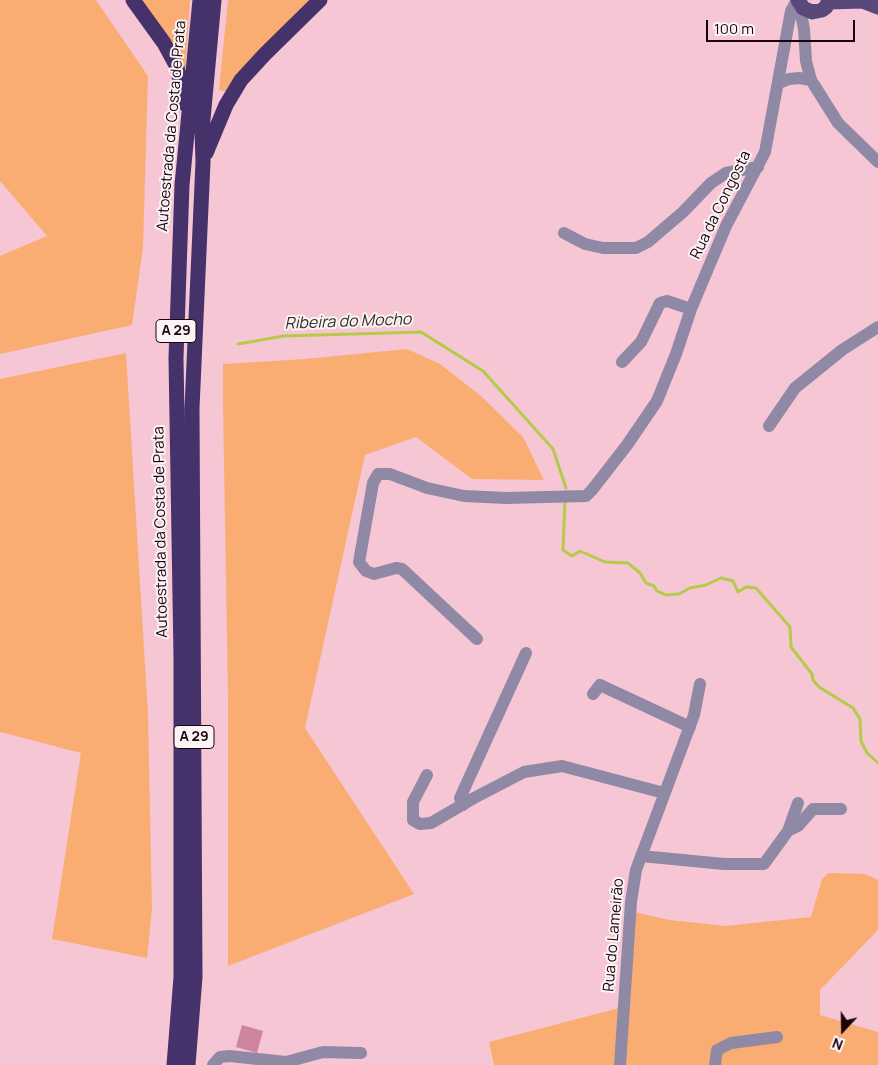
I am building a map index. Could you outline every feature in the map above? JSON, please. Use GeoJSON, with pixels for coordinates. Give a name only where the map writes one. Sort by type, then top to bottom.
{"type":"FeatureCollection","features":[{"type":"Feature","properties":{"kind":"highway","name":"A 29"},"geometry":{"type":"LineString","coordinates":[[133,0],[164,43],[177,67],[183,90],[188,124]]}},
{"type":"Feature","properties":{"kind":"highway","name":"Autoestrada da Costa de Prata"},"geometry":{"type":"LineString","coordinates":[[174,1065],[181,977],[181,657],[176,358],[182,185],[200,0]]}},
{"type":"Feature","properties":{"kind":"highway","name":"Autoestrada da Costa de Prata"},"geometry":{"type":"LineString","coordinates":[[188,1065],[195,977],[192,408],[203,162],[202,130],[214,0]]}},
{"type":"Feature","properties":{"kind":"highway","name":"A 29"},"geometry":{"type":"LineString","coordinates":[[203,162],[226,105],[241,80],[264,54],[320,0]]}},
{"type":"Feature","properties":{"kind":"main road"},"geometry":{"type":"LineString","coordinates":[[798,1],[807,11],[825,5],[861,0],[878,7]]}},
{"type":"Feature","properties":{"kind":"street"},"geometry":{"type":"LineString","coordinates":[[798,1],[804,29],[806,61],[811,80],[838,123],[878,162]]}},
{"type":"Feature","properties":{"kind":"street","name":"Rua da Congosta"},"geometry":{"type":"LineString","coordinates":[[477,639],[402,569],[396,568],[374,574],[366,571],[359,562],[374,483],[378,474],[390,474],[426,488],[464,496],[506,498],[586,496],[592,490],[657,402],[691,309],[726,226],[765,152],[791,12],[798,1]]}},
{"type":"Feature","properties":{"kind":"street"},"geometry":{"type":"LineString","coordinates":[[804,29],[825,5]]}},
{"type":"Feature","properties":{"kind":"street"},"geometry":{"type":"LineString","coordinates":[[779,83],[799,78],[811,80]]}},
{"type":"Feature","properties":{"kind":"street"},"geometry":{"type":"LineString","coordinates":[[564,233],[585,244],[603,248],[636,248],[648,242],[676,218],[711,183],[726,173],[758,167]]}},
{"type":"Feature","properties":{"kind":"street"},"geometry":{"type":"LineString","coordinates":[[622,362],[641,342],[660,304],[667,301],[691,309]]}},
{"type":"Feature","properties":{"kind":"street"},"geometry":{"type":"LineString","coordinates":[[769,426],[795,388],[842,350],[878,327]]}},
{"type":"Feature","properties":{"kind":"street"},"geometry":{"type":"LineString","coordinates":[[463,805],[460,798],[526,653]]}},
{"type":"Feature","properties":{"kind":"street","name":"Rua do Lameirão"},"geometry":{"type":"LineString","coordinates":[[620,1065],[631,902],[636,870],[694,715],[700,684]]}},
{"type":"Feature","properties":{"kind":"street"},"geometry":{"type":"LineString","coordinates":[[592,694],[600,685],[690,726]]}},
{"type":"Feature","properties":{"kind":"street"},"geometry":{"type":"LineString","coordinates":[[428,775],[413,802],[413,820],[420,824],[431,823],[524,772],[562,766],[664,793]]}},
{"type":"Feature","properties":{"kind":"street"},"geometry":{"type":"LineString","coordinates":[[641,856],[724,864],[764,864],[788,831],[798,803]]}},
{"type":"Feature","properties":{"kind":"street"},"geometry":{"type":"LineString","coordinates":[[788,831],[798,826],[813,809],[841,810]]}},
{"type":"Feature","properties":{"kind":"street"},"geometry":{"type":"LineString","coordinates":[[715,1065],[717,1050],[731,1043],[777,1037]]}},
{"type":"Feature","properties":{"kind":"street"},"geometry":{"type":"LineString","coordinates":[[213,1065],[220,1058],[229,1056],[286,1062],[322,1052],[361,1054]]}},
{"type":"Feature","properties":{"kind":"shaded area"},"geometry":{"type":"Polygon","coordinates":[[[0,0],[96,0],[148,76],[143,248],[132,325],[0,354],[0,256],[47,236],[0,181],[0,0]]]}},
{"type":"Feature","properties":{"kind":"shaded area"},"geometry":{"type":"Polygon","coordinates":[[[141,0],[190,0],[185,77],[141,0]]]}},
{"type":"Feature","properties":{"kind":"shaded area"},"geometry":{"type":"Polygon","coordinates":[[[228,0],[312,0],[227,92],[219,90],[228,0]]]}},
{"type":"Feature","properties":{"kind":"shaded area"},"geometry":{"type":"Polygon","coordinates":[[[407,349],[440,364],[481,396],[523,437],[544,480],[472,479],[416,437],[365,455],[305,728],[414,894],[228,966],[228,697],[223,364],[305,359],[407,349]]]}},
{"type":"Feature","properties":{"kind":"shaded area"},"geometry":{"type":"Polygon","coordinates":[[[126,353],[148,714],[152,908],[147,958],[52,939],[81,753],[0,732],[0,379],[126,353]]]}},
{"type":"Feature","properties":{"kind":"shaded area"},"geometry":{"type":"Polygon","coordinates":[[[828,873],[865,874],[878,880],[878,930],[820,990],[820,1015],[878,1032],[878,1065],[494,1065],[489,1042],[619,1008],[634,912],[670,920],[725,926],[811,917],[822,879],[828,873]]]}},
{"type":"Feature","properties":{"kind":"building"},"geometry":{"type":"Polygon","coordinates":[[[242,1025],[263,1031],[257,1053],[236,1047],[242,1025]]]}},
{"type":"Feature","properties":{"kind":"waterway","name":"Ribeira do Mocho"},"geometry":{"type":"LineString","coordinates":[[238,344],[284,336],[421,332],[483,371],[553,449],[566,488]]}},
{"type":"Feature","properties":{"kind":"waterway","name":"Ribeira do Mocho"},"geometry":{"type":"LineString","coordinates":[[565,500],[563,550],[572,556],[580,551],[605,562],[628,563],[640,573],[646,583],[654,586],[657,591],[666,595],[679,594],[690,588],[706,585],[721,578],[733,581],[738,592],[746,587],[756,588],[790,627],[791,647],[812,674],[813,680],[819,687],[853,708],[860,719],[861,741],[867,753],[878,763]]}}]}
